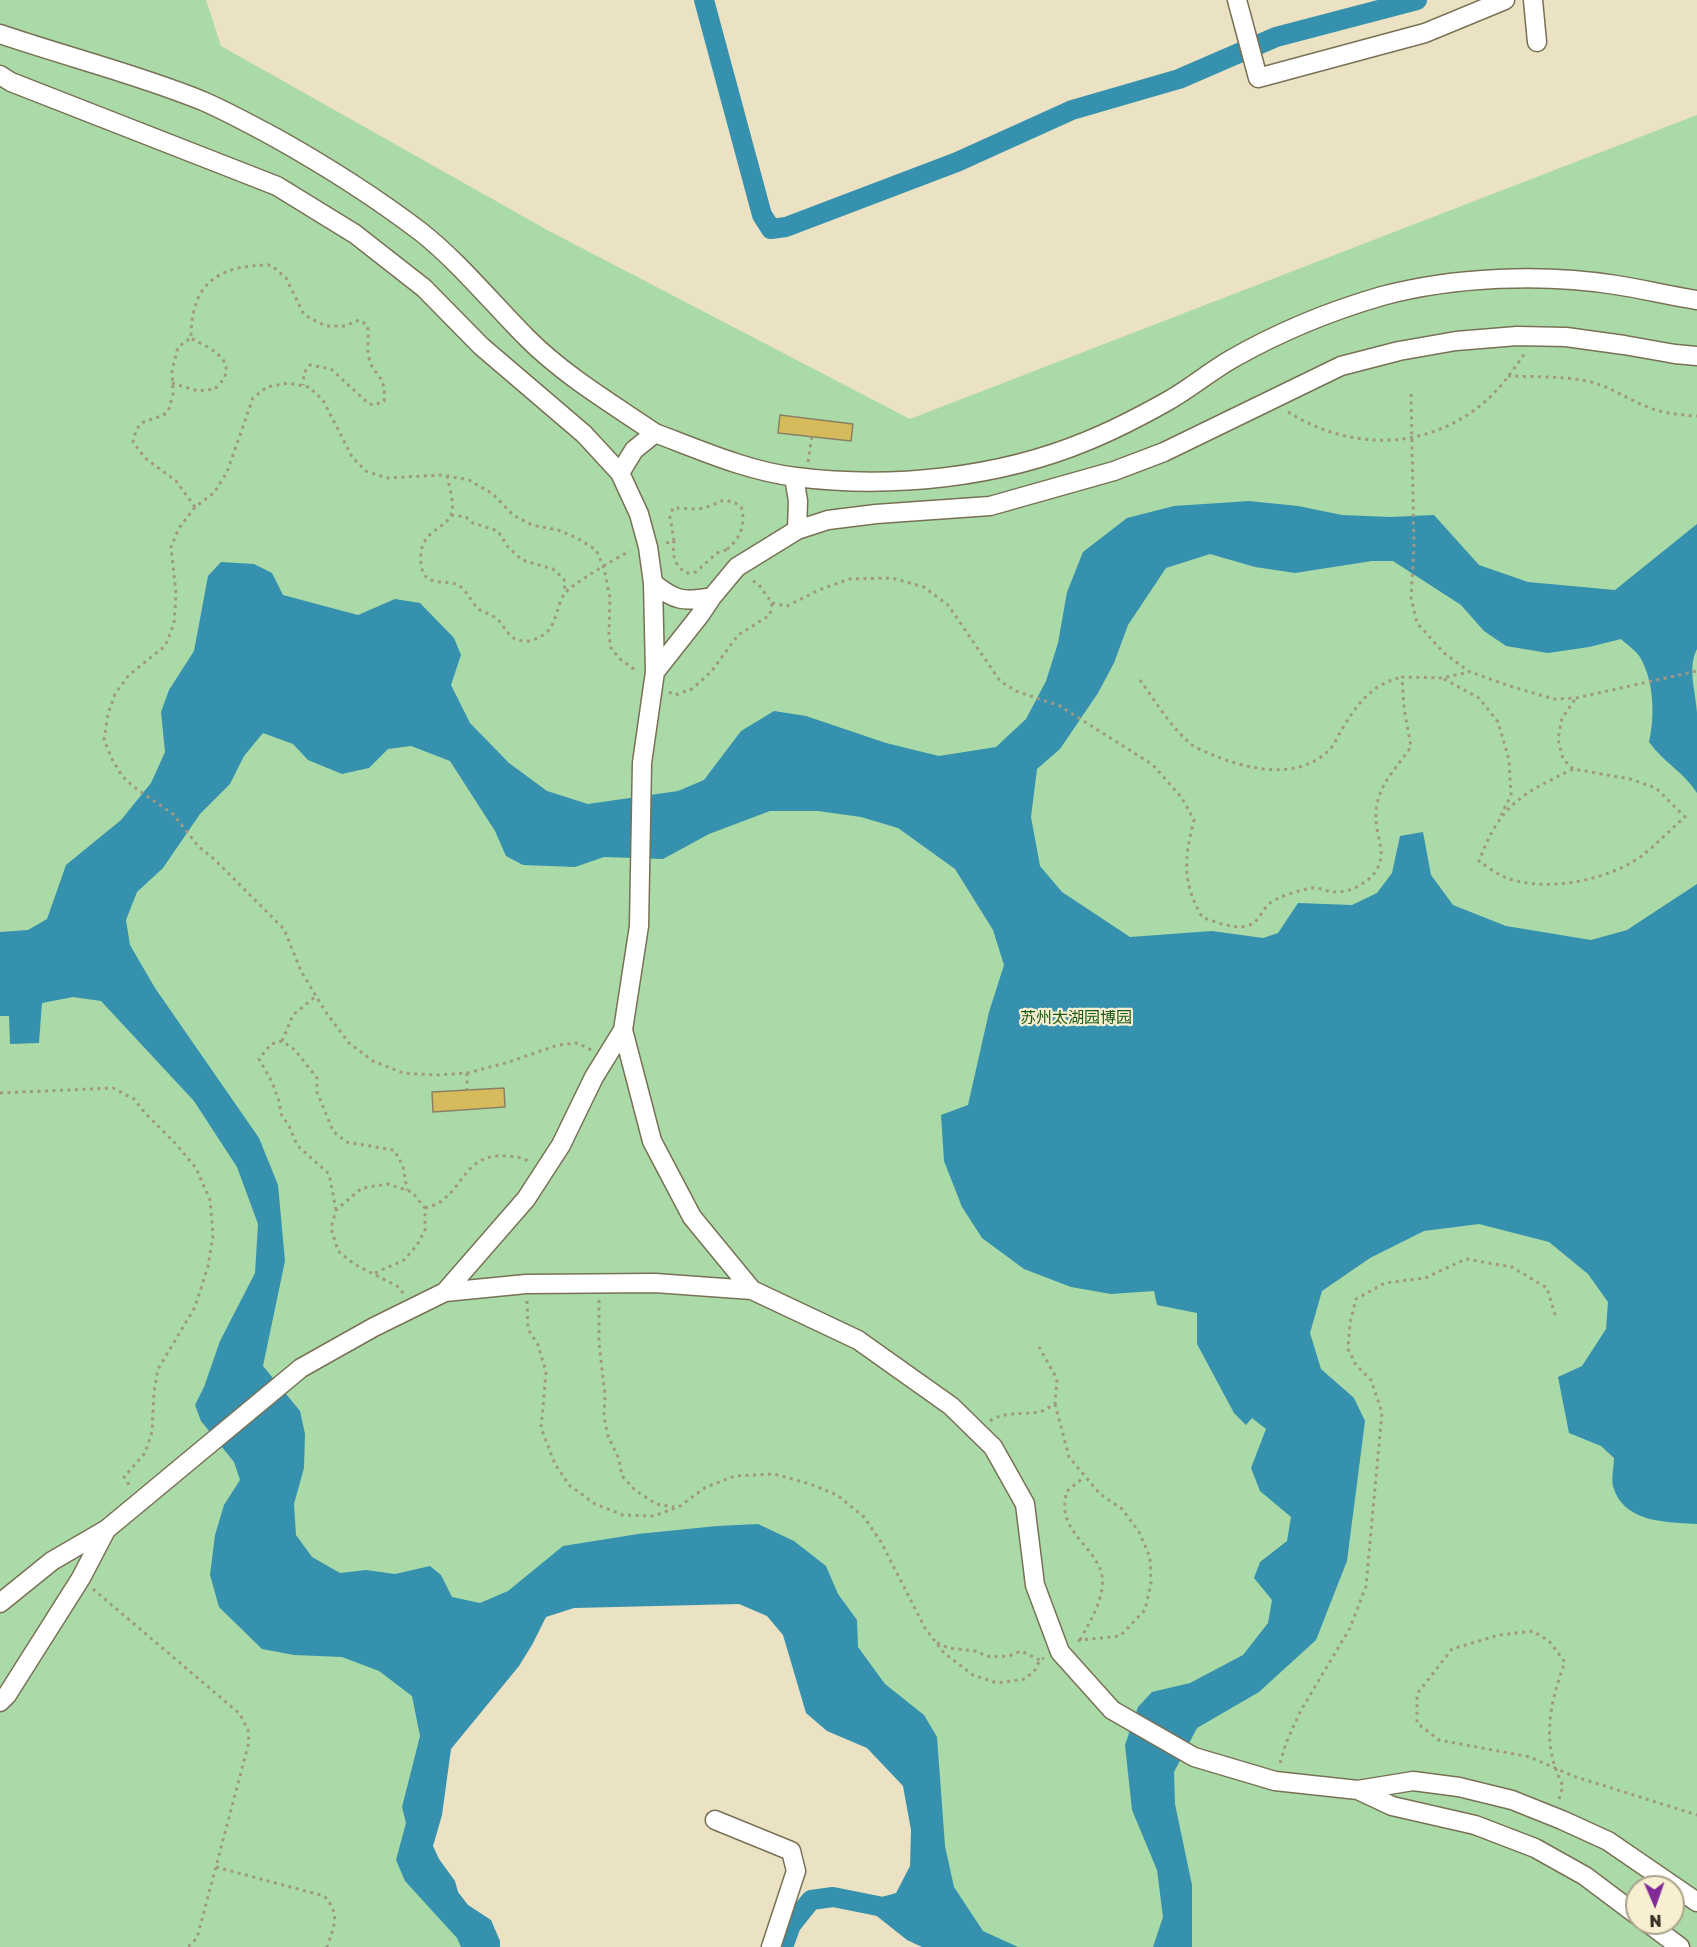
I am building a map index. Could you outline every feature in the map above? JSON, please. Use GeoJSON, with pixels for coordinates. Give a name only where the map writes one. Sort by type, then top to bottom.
{"type":"FeatureCollection","features":[{"type":"Feature","properties":{"kind":"street"},"geometry":{"type":"LineString","coordinates":[[1237,0],[1258,78],[1425,33],[1505,0]]}},
{"type":"Feature","properties":{"kind":"street"},"geometry":{"type":"LineString","coordinates":[[1533,0],[1537,42]]}},
{"type":"Feature","properties":{"kind":"street"},"geometry":{"type":"LineString","coordinates":[[0,34],[157,83],[205,102],[245,122],[342,178],[423,234],[494,302],[527,338],[565,372],[655,433],[750,467],[794,477],[872,482],[943,478],[1010,466],[1087,441],[1167,401],[1230,360],[1304,323],[1382,296],[1449,283],[1534,278],[1613,284],[1697,300]]}},
{"type":"Feature","properties":{"kind":"street"},"geometry":{"type":"LineString","coordinates":[[0,75],[11,82],[115,124],[277,186],[355,234],[424,288],[481,346],[584,434],[620,473],[639,514],[648,547],[653,583],[654,677],[642,763],[639,926],[622,1030],[594,1077],[561,1145],[526,1199],[444,1292]]}},
{"type":"Feature","properties":{"kind":"street"},"geometry":{"type":"LineString","coordinates":[[654,677],[712,597],[737,567],[797,530],[828,520],[876,514],[990,506],[1114,471],[1164,452],[1341,366],[1399,351],[1456,341],[1536,336],[1578,339],[1697,356]]}},
{"type":"Feature","properties":{"kind":"street"},"geometry":{"type":"LineString","coordinates":[[620,473],[634,450],[655,433]]}},
{"type":"Feature","properties":{"kind":"street"},"geometry":{"type":"LineString","coordinates":[[794,477],[798,501],[797,530]]}},
{"type":"Feature","properties":{"kind":"street"},"geometry":{"type":"LineString","coordinates":[[653,583],[669,596],[690,601],[712,597]]}},
{"type":"Feature","properties":{"kind":"street"},"geometry":{"type":"LineString","coordinates":[[622,1030],[652,1141],[692,1218],[752,1290]]}},
{"type":"Feature","properties":{"kind":"street"},"geometry":{"type":"LineString","coordinates":[[0,1603],[52,1561],[107,1529],[301,1368],[444,1292],[526,1284],[655,1283],[752,1290],[858,1340],[951,1406],[993,1448],[1025,1504],[1035,1585],[1060,1652],[1112,1710],[1194,1757],[1275,1781],[1358,1790],[1413,1781],[1459,1787],[1512,1800],[1608,1841],[1697,1902]]}},
{"type":"Feature","properties":{"kind":"street"},"geometry":{"type":"LineString","coordinates":[[0,1702],[13,1686],[81,1578],[107,1529]]}},
{"type":"Feature","properties":{"kind":"street"},"geometry":{"type":"LineString","coordinates":[[1358,1790],[1392,1806],[1475,1825],[1535,1848],[1585,1876],[1625,1906]]}},
{"type":"Feature","properties":{"kind":"street"},"geometry":{"type":"LineString","coordinates":[[715,1820],[791,1851],[796,1871],[771,1947]]}},
{"type":"Feature","properties":{"kind":"street"},"geometry":{"type":"LineString","coordinates":[[1664,1935],[1680,1947]]}},
{"type":"Feature","properties":{"kind":"path"},"geometry":{"type":"LineString","coordinates":[[195,507],[176,482],[145,458],[133,442],[136,428],[146,420],[158,418],[168,412],[173,394],[172,370],[178,347],[191,338],[195,306],[203,287],[227,272],[248,265],[271,265],[286,278],[304,315],[326,326],[345,326],[359,320],[367,325],[370,336],[369,358],[385,389],[384,401],[375,405],[369,404],[332,369],[310,365],[304,373],[303,386]]}},
{"type":"Feature","properties":{"kind":"path"},"geometry":{"type":"LineString","coordinates":[[1269,400],[1296,417],[1329,431],[1369,441],[1398,441],[1426,435],[1456,422],[1488,399],[1508,376],[1536,336]]}},
{"type":"Feature","properties":{"kind":"path"},"geometry":{"type":"LineString","coordinates":[[172,383],[198,391],[215,389],[225,377],[226,366],[221,356],[191,338]]}},
{"type":"Feature","properties":{"kind":"path"},"geometry":{"type":"LineString","coordinates":[[1508,376],[1589,381],[1644,406],[1674,415],[1697,416]]}},
{"type":"Feature","properties":{"kind":"path"},"geometry":{"type":"LineString","coordinates":[[606,1058],[578,1043],[558,1045],[509,1062],[467,1073],[435,1075],[403,1072],[373,1061],[349,1042],[316,996],[301,971],[284,929],[198,846],[173,814],[122,776],[104,740],[108,714],[115,694],[129,675],[165,646],[174,624],[176,593],[171,547],[179,528],[195,507],[214,493],[227,472],[253,398],[267,387],[288,383],[309,387],[323,400],[352,457],[366,471],[386,478],[447,476],[469,480],[493,494],[513,515],[532,525],[558,530],[578,538],[596,550],[604,568],[610,598],[608,626],[611,648],[620,659],[654,677],[675,696],[692,690],[711,672],[738,635],[770,615],[772,603]]}},
{"type":"Feature","properties":{"kind":"path"},"geometry":{"type":"LineString","coordinates":[[1410,394],[1414,547],[1411,598],[1417,623],[1444,653],[1470,672],[1554,699],[1576,698],[1697,671]]}},
{"type":"Feature","properties":{"kind":"path"},"geometry":{"type":"LineString","coordinates":[[447,476],[453,502],[451,515],[427,538],[420,550],[421,567],[427,578],[462,587],[481,611],[494,616],[507,633],[518,641],[534,640],[549,630],[565,593],[564,579],[553,568],[522,560],[508,547],[498,531],[473,523],[466,517],[451,515]]}},
{"type":"Feature","properties":{"kind":"path"},"geometry":{"type":"LineString","coordinates":[[730,500],[741,506],[745,519],[734,544],[726,550],[717,553],[696,572],[686,573],[678,567],[672,553],[674,541],[670,517],[674,508],[703,508],[718,501],[730,500]]}},
{"type":"Feature","properties":{"kind":"path"},"geometry":{"type":"LineString","coordinates":[[565,593],[632,550],[674,541]]}},
{"type":"Feature","properties":{"kind":"path"},"geometry":{"type":"LineString","coordinates":[[726,550],[737,567],[759,585],[772,603],[787,606],[819,590],[849,579],[892,578],[924,587],[948,605],[1000,681],[1016,691],[1060,706],[1153,765],[1182,798],[1194,820],[1188,842],[1186,873],[1191,897],[1203,917],[1231,926],[1246,926],[1257,921],[1270,903],[1290,894],[1314,887],[1335,892],[1354,888],[1370,879],[1380,865],[1382,848],[1377,829],[1376,808],[1381,789],[1411,747],[1404,708],[1402,677]]}},
{"type":"Feature","properties":{"kind":"path"},"geometry":{"type":"LineString","coordinates":[[1140,680],[1193,746],[1225,760],[1260,769],[1285,770],[1307,765],[1330,749],[1348,718],[1367,694],[1385,681],[1402,677],[1442,678],[1470,672]]}},
{"type":"Feature","properties":{"kind":"path"},"geometry":{"type":"LineString","coordinates":[[1442,678],[1479,698],[1498,722],[1509,760],[1511,795],[1488,837],[1479,861],[1502,876],[1547,884],[1582,881],[1614,871],[1642,856],[1685,817],[1656,788],[1630,779],[1573,770],[1524,795],[1500,816]]}},
{"type":"Feature","properties":{"kind":"path"},"geometry":{"type":"LineString","coordinates":[[1573,770],[1563,759],[1558,739],[1562,718],[1576,698]]}},
{"type":"Feature","properties":{"kind":"path"},"geometry":{"type":"LineString","coordinates":[[282,1041],[293,1015],[316,996]]}},
{"type":"Feature","properties":{"kind":"path"},"geometry":{"type":"LineString","coordinates":[[407,1190],[403,1166],[394,1150],[346,1142],[333,1131],[317,1092],[317,1078],[296,1050],[282,1041],[271,1044],[259,1059],[273,1082],[281,1114],[297,1145],[328,1174],[336,1210],[332,1228],[338,1251],[354,1264],[397,1286],[414,1307]]}},
{"type":"Feature","properties":{"kind":"path"},"geometry":{"type":"LineString","coordinates":[[467,1073],[468,1090]]}},
{"type":"Feature","properties":{"kind":"path"},"geometry":{"type":"LineString","coordinates":[[0,1093],[113,1088],[134,1099],[175,1143],[196,1168],[210,1200],[213,1234],[208,1266],[195,1307],[159,1369],[154,1392],[152,1432],[145,1453],[124,1477],[140,1502]]}},
{"type":"Feature","properties":{"kind":"path"},"geometry":{"type":"LineString","coordinates":[[425,1208],[437,1205],[454,1190],[465,1174],[480,1159],[499,1155],[523,1157],[544,1172]]}},
{"type":"Feature","properties":{"kind":"path"},"geometry":{"type":"LineString","coordinates":[[336,1210],[362,1188],[388,1184],[412,1192],[425,1208],[425,1230],[417,1245],[404,1260],[375,1273]]}},
{"type":"Feature","properties":{"kind":"path"},"geometry":{"type":"LineString","coordinates":[[1275,1781],[1286,1743],[1300,1712],[1350,1628],[1366,1586],[1382,1412],[1371,1380],[1356,1365],[1348,1349],[1350,1323],[1356,1299],[1385,1283],[1425,1278],[1466,1259],[1512,1267],[1547,1288],[1556,1318]]}},
{"type":"Feature","properties":{"kind":"path"},"geometry":{"type":"LineString","coordinates":[[526,1284],[528,1329],[538,1345],[546,1372],[541,1428],[555,1464],[569,1485],[595,1504],[623,1515],[654,1516],[676,1507],[706,1487],[735,1476],[774,1474],[810,1484],[837,1495],[864,1517],[881,1542],[925,1628],[944,1653],[973,1676],[997,1683],[1025,1679],[1035,1670],[1040,1660],[1080,1640],[1120,1636],[1145,1610],[1151,1582],[1150,1557],[1139,1532],[1122,1509],[1100,1494],[1084,1477],[1069,1456],[1054,1404],[1057,1379],[1039,1347]]}},
{"type":"Feature","properties":{"kind":"path"},"geometry":{"type":"LineString","coordinates":[[598,1284],[598,1343],[605,1395],[604,1417],[608,1436],[619,1459],[622,1476],[635,1490],[656,1504],[676,1507]]}},
{"type":"Feature","properties":{"kind":"path"},"geometry":{"type":"LineString","coordinates":[[976,1431],[996,1417],[1020,1412],[1040,1412],[1054,1404]]}},
{"type":"Feature","properties":{"kind":"path"},"geometry":{"type":"LineString","coordinates":[[1080,1640],[1095,1615],[1103,1586],[1099,1563],[1072,1530],[1065,1511],[1066,1492],[1084,1477]]}},
{"type":"Feature","properties":{"kind":"path"},"geometry":{"type":"LineString","coordinates":[[81,1578],[240,1714],[248,1730],[249,1742],[197,1938],[189,1946],[184,1947]]}},
{"type":"Feature","properties":{"kind":"path"},"geometry":{"type":"LineString","coordinates":[[1553,1816],[1563,1786],[1554,1767],[1549,1732],[1555,1689],[1565,1662],[1549,1641],[1533,1631],[1499,1635],[1452,1649],[1417,1694],[1417,1723],[1439,1740],[1530,1756],[1554,1767],[1574,1776],[1697,1815]]}},
{"type":"Feature","properties":{"kind":"path"},"geometry":{"type":"LineString","coordinates":[[936,1642],[949,1648],[975,1651],[990,1657],[1009,1656],[1021,1652],[1040,1660]]}},
{"type":"Feature","properties":{"kind":"path"},"geometry":{"type":"LineString","coordinates":[[216,1867],[324,1896],[333,1906],[335,1921],[327,1947]]}},
{"type":"Feature","properties":{"kind":"green space","name":"苏州太湖园博园"},"geometry":{"type":"Polygon","coordinates":[[[0,0],[206,0],[221,46],[549,231],[910,419],[1697,115],[1697,1947],[978,1947],[920,1803],[765,1555],[567,1564],[444,1716],[421,1845],[473,1947],[0,1947],[0,0]]]}},
{"type":"Feature","properties":{"kind":"water"},"geometry":{"type":"Polygon","coordinates":[[[1249,501],[1298,506],[1342,515],[1390,517],[1434,515],[1479,565],[1528,582],[1615,590],[1697,524],[1697,649],[1692,672],[1697,713],[1697,793],[1649,742],[1653,711],[1649,678],[1639,656],[1621,639],[1589,647],[1548,653],[1506,646],[1484,631],[1461,605],[1393,561],[1372,561],[1295,573],[1255,567],[1210,554],[1166,568],[1128,625],[1114,663],[1098,693],[1060,749],[1037,769],[1031,817],[1040,866],[1062,892],[1130,937],[1212,931],[1263,938],[1278,933],[1298,903],[1352,905],[1377,893],[1392,873],[1400,836],[1423,832],[1431,875],[1453,905],[1506,926],[1591,940],[1627,930],[1697,884],[1697,1524],[1659,1521],[1636,1514],[1626,1507],[1618,1498],[1613,1486],[1614,1458],[1601,1446],[1569,1433],[1558,1377],[1582,1366],[1606,1329],[1608,1302],[1588,1274],[1549,1242],[1479,1224],[1424,1231],[1370,1258],[1322,1291],[1310,1333],[1321,1369],[1354,1398],[1365,1421],[1347,1561],[1316,1640],[1259,1692],[1197,1728],[1174,1772],[1175,1804],[1192,1885],[1192,1947],[1153,1947],[1163,1917],[1157,1870],[1132,1810],[1125,1745],[1138,1707],[1152,1692],[1190,1683],[1243,1655],[1268,1623],[1272,1600],[1254,1578],[1260,1562],[1287,1541],[1291,1517],[1260,1491],[1251,1468],[1266,1429],[1252,1418],[1246,1425],[1234,1413],[1197,1344],[1197,1313],[1157,1305],[1154,1291],[1111,1294],[1071,1287],[1024,1269],[982,1238],[962,1207],[944,1161],[941,1115],[968,1105],[989,1012],[1004,965],[993,930],[955,869],[898,828],[861,817],[818,811],[770,811],[709,834],[663,859],[604,857],[575,867],[523,865],[506,856],[495,831],[450,761],[411,746],[388,749],[369,768],[342,774],[308,760],[293,744],[263,733],[244,756],[230,784],[200,814],[163,868],[137,892],[126,920],[130,945],[155,988],[259,1138],[278,1185],[285,1261],[263,1366],[300,1411],[305,1434],[304,1468],[294,1504],[296,1535],[312,1557],[340,1573],[366,1570],[395,1574],[430,1566],[441,1575],[452,1597],[480,1603],[508,1591],[563,1546],[638,1534],[758,1524],[794,1541],[826,1566],[838,1594],[857,1620],[858,1647],[885,1684],[924,1715],[937,1737],[945,1846],[954,1887],[983,1931],[1018,1947],[922,1947],[907,1940],[873,1913],[878,1898],[896,1893],[910,1866],[911,1830],[903,1786],[867,1748],[827,1731],[806,1713],[783,1635],[767,1616],[739,1604],[574,1608],[546,1617],[519,1666],[451,1749],[442,1815],[433,1846],[439,1859],[455,1881],[458,1892],[468,1905],[491,1920],[500,1941],[500,1947],[461,1947],[457,1938],[405,1881],[396,1860],[406,1823],[402,1807],[420,1736],[412,1696],[379,1671],[342,1657],[294,1655],[262,1649],[219,1607],[210,1575],[215,1535],[224,1505],[240,1480],[234,1462],[201,1421],[195,1405],[204,1387],[220,1341],[255,1273],[258,1224],[237,1167],[194,1101],[101,1001],[73,997],[42,1003],[39,1043],[10,1044],[9,1016],[0,1016],[0,932],[28,930],[47,919],[66,865],[121,820],[151,783],[165,752],[161,712],[169,690],[194,651],[208,576],[221,562],[254,564],[272,573],[283,595],[358,615],[395,599],[420,603],[454,638],[461,655],[451,685],[470,723],[509,763],[547,791],[588,804],[678,791],[704,780],[741,731],[774,711],[806,716],[886,743],[939,756],[996,747],[1026,719],[1046,681],[1058,643],[1067,592],[1083,552],[1127,518],[1174,506],[1249,501]]]}},
{"type":"Feature","properties":{"kind":"building"},"geometry":{"type":"Polygon","coordinates":[[[780,415],[853,424],[851,441],[778,433],[780,415]]]}},
{"type":"Feature","properties":{"kind":"building"},"geometry":{"type":"Polygon","coordinates":[[[504,1088],[505,1107],[433,1112],[432,1092],[504,1088]]]}},
{"type":"Feature","properties":{"kind":"waterway"},"geometry":{"type":"LineString","coordinates":[[704,0],[762,215],[771,229],[786,227],[957,162],[1072,110],[1179,79],[1276,37],[1417,0]]}},
{"type":"Feature","properties":{"kind":"waterway"},"geometry":{"type":"LineString","coordinates":[[783,1947],[791,1925],[811,1900],[833,1897],[898,1910]]}}]}
